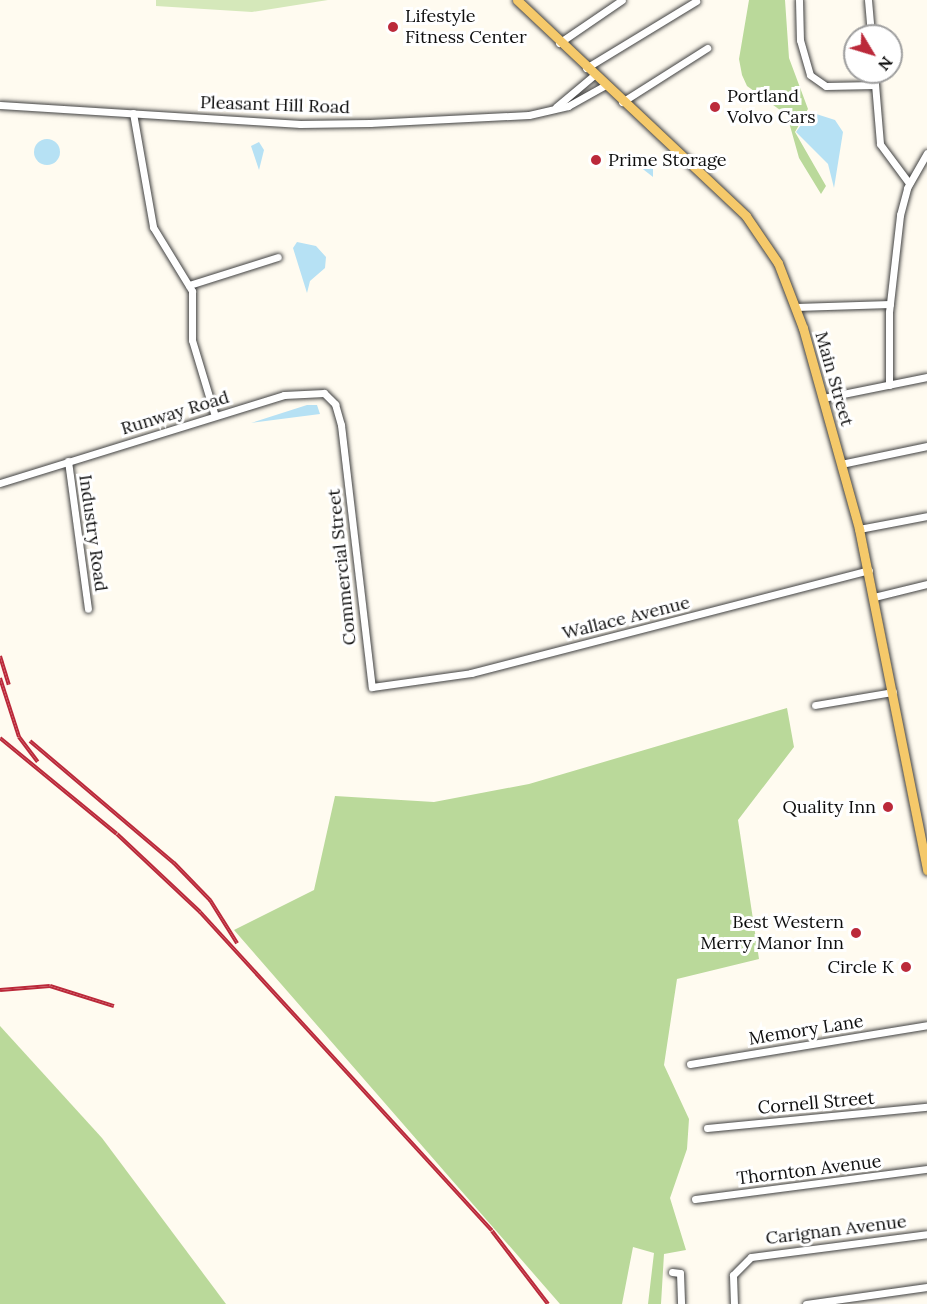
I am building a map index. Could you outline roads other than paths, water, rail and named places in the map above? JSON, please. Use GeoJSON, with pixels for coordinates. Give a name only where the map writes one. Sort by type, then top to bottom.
{"type":"FeatureCollection","features":[{"type":"Feature","properties":{"kind":"main road","name":"Main Street"},"geometry":{"type":"LineString","coordinates":[[517,0],[593,76],[753,225],[796,307],[869,570],[927,870]]}},
{"type":"Feature","properties":{"kind":"street"},"geometry":{"type":"LineString","coordinates":[[559,43],[622,0]]}},
{"type":"Feature","properties":{"kind":"street"},"geometry":{"type":"LineString","coordinates":[[799,0],[800,40],[810,75],[826,86],[875,85],[881,148],[909,183]]}},
{"type":"Feature","properties":{"kind":"street"},"geometry":{"type":"LineString","coordinates":[[868,0],[870,24]]}},
{"type":"Feature","properties":{"kind":"street"},"geometry":{"type":"LineString","coordinates":[[586,68],[696,1]]}},
{"type":"Feature","properties":{"kind":"street"},"geometry":{"type":"LineString","coordinates":[[622,102],[707,48]]}},
{"type":"Feature","properties":{"kind":"street"},"geometry":{"type":"LineString","coordinates":[[549,111],[593,76]]}},
{"type":"Feature","properties":{"kind":"street","name":"Pleasant Hill Road"},"geometry":{"type":"LineString","coordinates":[[0,105],[324,124],[549,111],[604,86]]}},
{"type":"Feature","properties":{"kind":"street"},"geometry":{"type":"LineString","coordinates":[[133,113],[153,228],[189,285],[192,340],[214,416]]}},
{"type":"Feature","properties":{"kind":"street"},"geometry":{"type":"LineString","coordinates":[[889,385],[890,304],[901,209],[909,183],[926,158]]}},
{"type":"Feature","properties":{"kind":"street"},"geometry":{"type":"LineString","coordinates":[[189,285],[278,257]]}},
{"type":"Feature","properties":{"kind":"street"},"geometry":{"type":"LineString","coordinates":[[796,307],[890,304]]}},
{"type":"Feature","properties":{"kind":"street"},"geometry":{"type":"LineString","coordinates":[[823,398],[927,377]]}},
{"type":"Feature","properties":{"kind":"street","name":"Runway Road"},"geometry":{"type":"LineString","coordinates":[[0,483],[214,416],[311,390],[333,401],[341,425]]}},
{"type":"Feature","properties":{"kind":"street","name":"Commercial Street"},"geometry":{"type":"LineString","coordinates":[[341,425],[368,669],[372,687],[390,686]]}},
{"type":"Feature","properties":{"kind":"street"},"geometry":{"type":"LineString","coordinates":[[841,464],[927,446]]}},
{"type":"Feature","properties":{"kind":"street","name":"Industry Road"},"geometry":{"type":"LineString","coordinates":[[68,461],[88,609]]}},
{"type":"Feature","properties":{"kind":"street"},"geometry":{"type":"LineString","coordinates":[[859,529],[927,516]]}},
{"type":"Feature","properties":{"kind":"street","name":"Wallace Avenue"},"geometry":{"type":"LineString","coordinates":[[390,686],[471,673],[869,570]]}},
{"type":"Feature","properties":{"kind":"street"},"geometry":{"type":"LineString","coordinates":[[874,597],[927,584]]}},
{"type":"Feature","properties":{"kind":"street"},"geometry":{"type":"LineString","coordinates":[[815,705],[893,692]]}},
{"type":"Feature","properties":{"kind":"street","name":"Memory Lane"},"geometry":{"type":"LineString","coordinates":[[690,1064],[927,1025]]}},
{"type":"Feature","properties":{"kind":"street","name":"Cornell Street"},"geometry":{"type":"LineString","coordinates":[[707,1128],[927,1107]]}},
{"type":"Feature","properties":{"kind":"street","name":"Thornton Avenue"},"geometry":{"type":"LineString","coordinates":[[695,1199],[927,1169]]}},
{"type":"Feature","properties":{"kind":"street","name":"Carignan Avenue"},"geometry":{"type":"LineString","coordinates":[[734,1304],[732,1286],[738,1265],[762,1254],[927,1234]]}},
{"type":"Feature","properties":{"kind":"street"},"geometry":{"type":"LineString","coordinates":[[672,1272],[680,1273],[681,1304]]}},
{"type":"Feature","properties":{"kind":"street"},"geometry":{"type":"LineString","coordinates":[[806,1304],[927,1287]]}},
{"type":"Feature","properties":{"kind":"water"},"geometry":{"type":"Polygon","coordinates":[[[810,112],[835,120],[843,132],[834,188],[828,164],[796,132],[810,112]]]}},
{"type":"Feature","properties":{"kind":"water"},"geometry":{"type":"Polygon","coordinates":[[[47,139],[56,143],[60,152],[56,161],[47,165],[38,161],[34,152],[38,143],[47,139]]]}},
{"type":"Feature","properties":{"kind":"water"},"geometry":{"type":"Polygon","coordinates":[[[259,142],[264,150],[259,170],[251,146],[259,142]]]}},
{"type":"Feature","properties":{"kind":"water"},"geometry":{"type":"Polygon","coordinates":[[[632,154],[653,162],[653,177],[630,159],[632,154]]]}},
{"type":"Feature","properties":{"kind":"water"},"geometry":{"type":"Polygon","coordinates":[[[297,242],[316,246],[326,257],[325,268],[310,281],[307,293],[293,248],[297,242]]]}},
{"type":"Feature","properties":{"kind":"water"},"geometry":{"type":"Polygon","coordinates":[[[307,405],[317,405],[320,414],[251,423],[307,405]]]}},
{"type":"Feature","properties":{"kind":"railway"},"geometry":{"type":"LineString","coordinates":[[0,656],[9,685]]}},
{"type":"Feature","properties":{"kind":"railway"},"geometry":{"type":"LineString","coordinates":[[0,678],[19,737],[38,762]]}},
{"type":"Feature","properties":{"kind":"railway"},"geometry":{"type":"LineString","coordinates":[[0,738],[117,834],[200,912],[492,1231],[548,1304]]}},
{"type":"Feature","properties":{"kind":"railway"},"geometry":{"type":"LineString","coordinates":[[30,741],[174,863],[210,900],[237,943]]}},
{"type":"Feature","properties":{"kind":"railway"},"geometry":{"type":"LineString","coordinates":[[0,990],[50,986],[114,1006]]}},
{"type":"Feature","properties":{"kind":"place","name":"Lifestyle Fitness Center"},"geometry":{"type":"Point","coordinates":[393,27]}},
{"type":"Feature","properties":{"kind":"place","name":"Portland Volvo Cars"},"geometry":{"type":"Point","coordinates":[715,107]}},
{"type":"Feature","properties":{"kind":"place","name":"Prime Storage"},"geometry":{"type":"Point","coordinates":[596,160]}},
{"type":"Feature","properties":{"kind":"place","name":"Quality Inn"},"geometry":{"type":"Point","coordinates":[888,807]}},
{"type":"Feature","properties":{"kind":"place","name":"Best Western Merry Manor Inn"},"geometry":{"type":"Point","coordinates":[856,933]}},
{"type":"Feature","properties":{"kind":"place","name":"Circle K"},"geometry":{"type":"Point","coordinates":[906,967]}}]}
